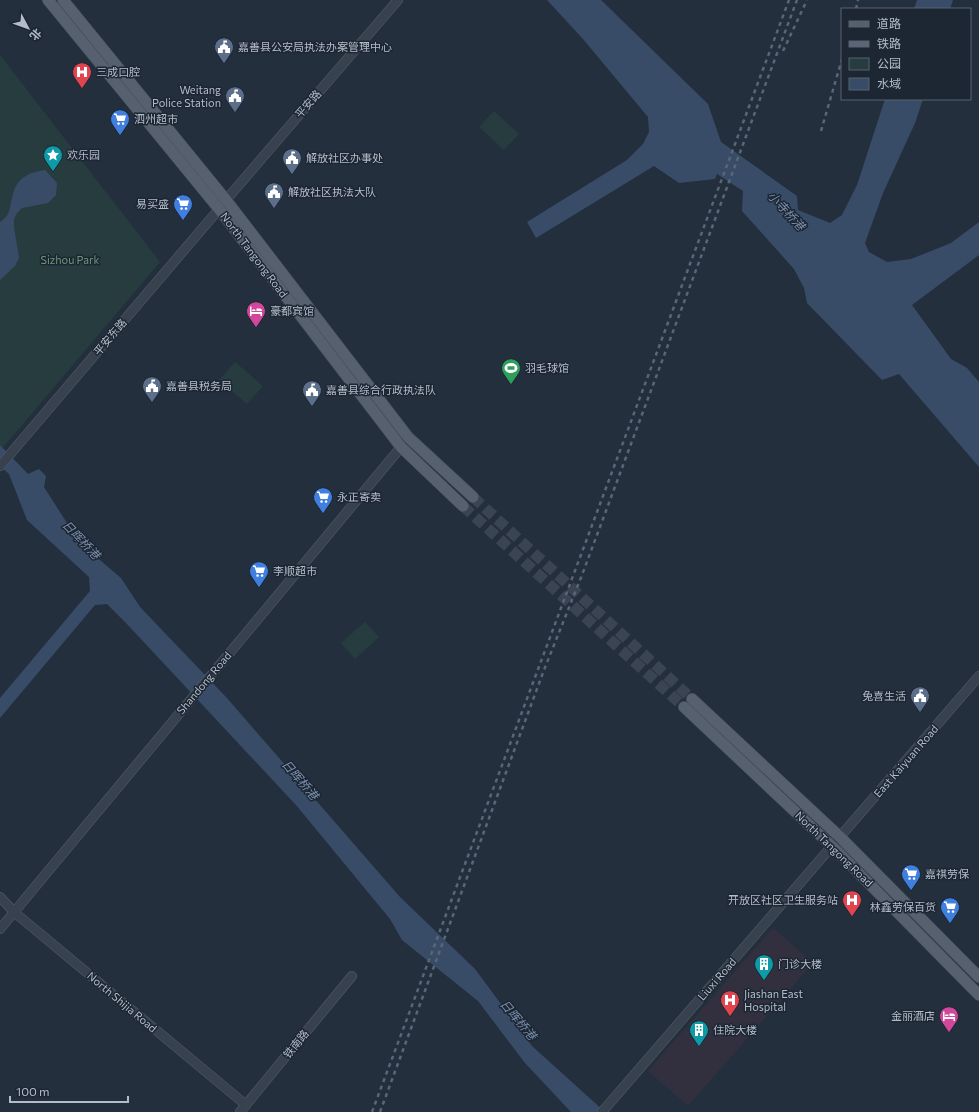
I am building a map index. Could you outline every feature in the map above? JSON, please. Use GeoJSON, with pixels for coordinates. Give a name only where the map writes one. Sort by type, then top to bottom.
{"type":"FeatureCollection","features":[{"type":"Feature","properties":{"kind":"main road","name":"North Tangong Road"},"geometry":{"type":"LineString","coordinates":[[48,0],[222,205],[401,447],[463,506]]}},
{"type":"Feature","properties":{"kind":"main road","name":"North Tangong Road"},"geometry":{"type":"LineString","coordinates":[[63,0],[222,205],[408,437],[473,497]]}},
{"type":"Feature","properties":{"kind":"main road","name":"North Tangong Road"},"geometry":{"type":"LineString","coordinates":[[692,699],[836,842],[979,977]]}},
{"type":"Feature","properties":{"kind":"main road","name":"North Tangong Road"},"geometry":{"type":"LineString","coordinates":[[684,707],[836,842],[979,995]]}},
{"type":"Feature","properties":{"kind":"street","name":"平安路"},"geometry":{"type":"LineString","coordinates":[[222,205],[398,0]]}},
{"type":"Feature","properties":{"kind":"street","name":"平安东路"},"geometry":{"type":"LineString","coordinates":[[0,466],[222,205]]}},
{"type":"Feature","properties":{"kind":"street","name":"Shandong Road"},"geometry":{"type":"LineString","coordinates":[[0,929],[408,437]]}},
{"type":"Feature","properties":{"kind":"street","name":"East Kaiyuan Road"},"geometry":{"type":"LineString","coordinates":[[836,842],[979,676]]}},
{"type":"Feature","properties":{"kind":"street","name":"Liuxi Road"},"geometry":{"type":"LineString","coordinates":[[602,1112],[836,842]]}},
{"type":"Feature","properties":{"kind":"street","name":"North Shijia Road"},"geometry":{"type":"LineString","coordinates":[[0,897],[14,912],[243,1108]]}},
{"type":"Feature","properties":{"kind":"street","name":"铁南路"},"geometry":{"type":"LineString","coordinates":[[243,1108],[352,976]]}},
{"type":"Feature","properties":{"kind":"shaded area","name":"Jiashan East Hospital"},"geometry":{"type":"Polygon","coordinates":[[[773,928],[813,963],[688,1106],[648,1071],[773,928]]]}},
{"type":"Feature","properties":{"kind":"green space","name":"Sizhou Park"},"geometry":{"type":"Polygon","coordinates":[[[0,55],[160,262],[0,451],[0,55]]]}},
{"type":"Feature","properties":{"kind":"green space"},"geometry":{"type":"Polygon","coordinates":[[[494,111],[519,134],[504,150],[479,127],[494,111]]]}},
{"type":"Feature","properties":{"kind":"green space"},"geometry":{"type":"Polygon","coordinates":[[[235,362],[263,386],[247,404],[219,380],[235,362]]]}},
{"type":"Feature","properties":{"kind":"green space"},"geometry":{"type":"Polygon","coordinates":[[[365,622],[379,637],[355,659],[341,643],[365,622]]]}},
{"type":"Feature","properties":{"kind":"water","name":"小寺桥港"},"geometry":{"type":"Polygon","coordinates":[[[547,0],[601,0],[708,104],[721,142],[797,196],[798,210],[830,223],[842,215],[857,185],[885,100],[923,100],[915,123],[883,193],[865,243],[869,252],[887,262],[911,259],[951,243],[979,222],[979,255],[912,305],[951,359],[967,368],[979,382],[979,467],[899,374],[882,380],[807,303],[804,288],[794,269],[742,211],[743,191],[717,174],[715,179],[679,183],[654,166],[536,238],[527,222],[627,160],[643,144],[649,132],[648,117],[583,39],[547,0]]]}},
{"type":"Feature","properties":{"kind":"water"},"geometry":{"type":"Polygon","coordinates":[[[917,0],[953,0],[950,8],[914,8],[917,0]]]}},
{"type":"Feature","properties":{"kind":"water"},"geometry":{"type":"Polygon","coordinates":[[[45,170],[57,183],[56,195],[48,203],[22,208],[17,213],[14,219],[14,227],[19,258],[15,266],[0,280],[0,222],[8,214],[14,191],[19,181],[28,175],[45,170]]]}},
{"type":"Feature","properties":{"kind":"water"},"geometry":{"type":"Polygon","coordinates":[[[0,445],[28,474],[39,469],[46,476],[44,487],[79,542],[121,578],[140,607],[226,697],[400,897],[475,969],[532,1046],[605,1112],[571,1112],[525,1063],[478,1001],[402,940],[390,919],[296,805],[107,604],[95,605],[0,718],[0,698],[90,591],[89,577],[27,520],[9,474],[0,466],[0,445]]]}},
{"type":"Feature","properties":{"kind":"tunnel"},"geometry":{"type":"LineString","coordinates":[[473,497],[692,699]]}},
{"type":"Feature","properties":{"kind":"tunnel"},"geometry":{"type":"LineString","coordinates":[[463,506],[684,707]]}},
{"type":"Feature","properties":{"kind":"railway"},"geometry":{"type":"LineString","coordinates":[[372,1112],[789,0]]}},
{"type":"Feature","properties":{"kind":"railway"},"geometry":{"type":"LineString","coordinates":[[380,1112],[544,670],[582,575],[797,0]]}},
{"type":"Feature","properties":{"kind":"railway"},"geometry":{"type":"LineString","coordinates":[[783,51],[807,0]]}},
{"type":"Feature","properties":{"kind":"railway"},"geometry":{"type":"LineString","coordinates":[[856,8],[858,0]]}},
{"type":"Feature","properties":{"kind":"railway"},"geometry":{"type":"LineString","coordinates":[[821,131],[841,62]]}},
{"type":"Feature","properties":{"kind":"place","name":"嘉善县公安局执法办案管理中心"},"geometry":{"type":"Point","coordinates":[224,64]}},
{"type":"Feature","properties":{"kind":"place","name":"三成口腔"},"geometry":{"type":"Point","coordinates":[82,89]}},
{"type":"Feature","properties":{"kind":"place","name":"Weitang Police Station"},"geometry":{"type":"Point","coordinates":[235,113]}},
{"type":"Feature","properties":{"kind":"place","name":"泗州超市"},"geometry":{"type":"Point","coordinates":[120,136]}},
{"type":"Feature","properties":{"kind":"place","name":"欢乐园"},"geometry":{"type":"Point","coordinates":[53,172]}},
{"type":"Feature","properties":{"kind":"place","name":"解放社区办事处"},"geometry":{"type":"Point","coordinates":[292,175]}},
{"type":"Feature","properties":{"kind":"place","name":"解放社区执法大队"},"geometry":{"type":"Point","coordinates":[274,209]}},
{"type":"Feature","properties":{"kind":"place","name":"易买盛"},"geometry":{"type":"Point","coordinates":[183,221]}},
{"type":"Feature","properties":{"kind":"place","name":"豪都宾馆"},"geometry":{"type":"Point","coordinates":[256,328]}},
{"type":"Feature","properties":{"kind":"place","name":"羽毛球馆"},"geometry":{"type":"Point","coordinates":[511,385]}},
{"type":"Feature","properties":{"kind":"place","name":"嘉善县税务局"},"geometry":{"type":"Point","coordinates":[152,403]}},
{"type":"Feature","properties":{"kind":"place","name":"嘉善县综合行政执法队"},"geometry":{"type":"Point","coordinates":[312,407]}},
{"type":"Feature","properties":{"kind":"place","name":"永正寄卖"},"geometry":{"type":"Point","coordinates":[323,514]}},
{"type":"Feature","properties":{"kind":"place","name":"李顺超市"},"geometry":{"type":"Point","coordinates":[259,588]}},
{"type":"Feature","properties":{"kind":"place","name":"兔喜生活"},"geometry":{"type":"Point","coordinates":[920,713]}},
{"type":"Feature","properties":{"kind":"place","name":"嘉祺劳保"},"geometry":{"type":"Point","coordinates":[911,891]}},
{"type":"Feature","properties":{"kind":"place","name":"开放区社区卫生服务站"},"geometry":{"type":"Point","coordinates":[852,917]}},
{"type":"Feature","properties":{"kind":"place","name":"林鑫劳保百货"},"geometry":{"type":"Point","coordinates":[950,924]}},
{"type":"Feature","properties":{"kind":"place","name":"门诊大楼"},"geometry":{"type":"Point","coordinates":[764,981]}},
{"type":"Feature","properties":{"kind":"place","name":"Jiashan East Hospital"},"geometry":{"type":"Point","coordinates":[730,1017]}},
{"type":"Feature","properties":{"kind":"place","name":"金丽酒店"},"geometry":{"type":"Point","coordinates":[949,1033]}},
{"type":"Feature","properties":{"kind":"place","name":"住院大楼"},"geometry":{"type":"Point","coordinates":[699,1047]}},
{"type":"Feature","properties":{"kind":"water label","name":"日晖桥港"},"geometry":{"type":"Point","coordinates":[81,540]}},
{"type":"Feature","properties":{"kind":"water label","name":"日晖桥港"},"geometry":{"type":"Point","coordinates":[300,780]}},
{"type":"Feature","properties":{"kind":"water label","name":"日晖桥港"},"geometry":{"type":"Point","coordinates":[518,1020]}}]}
